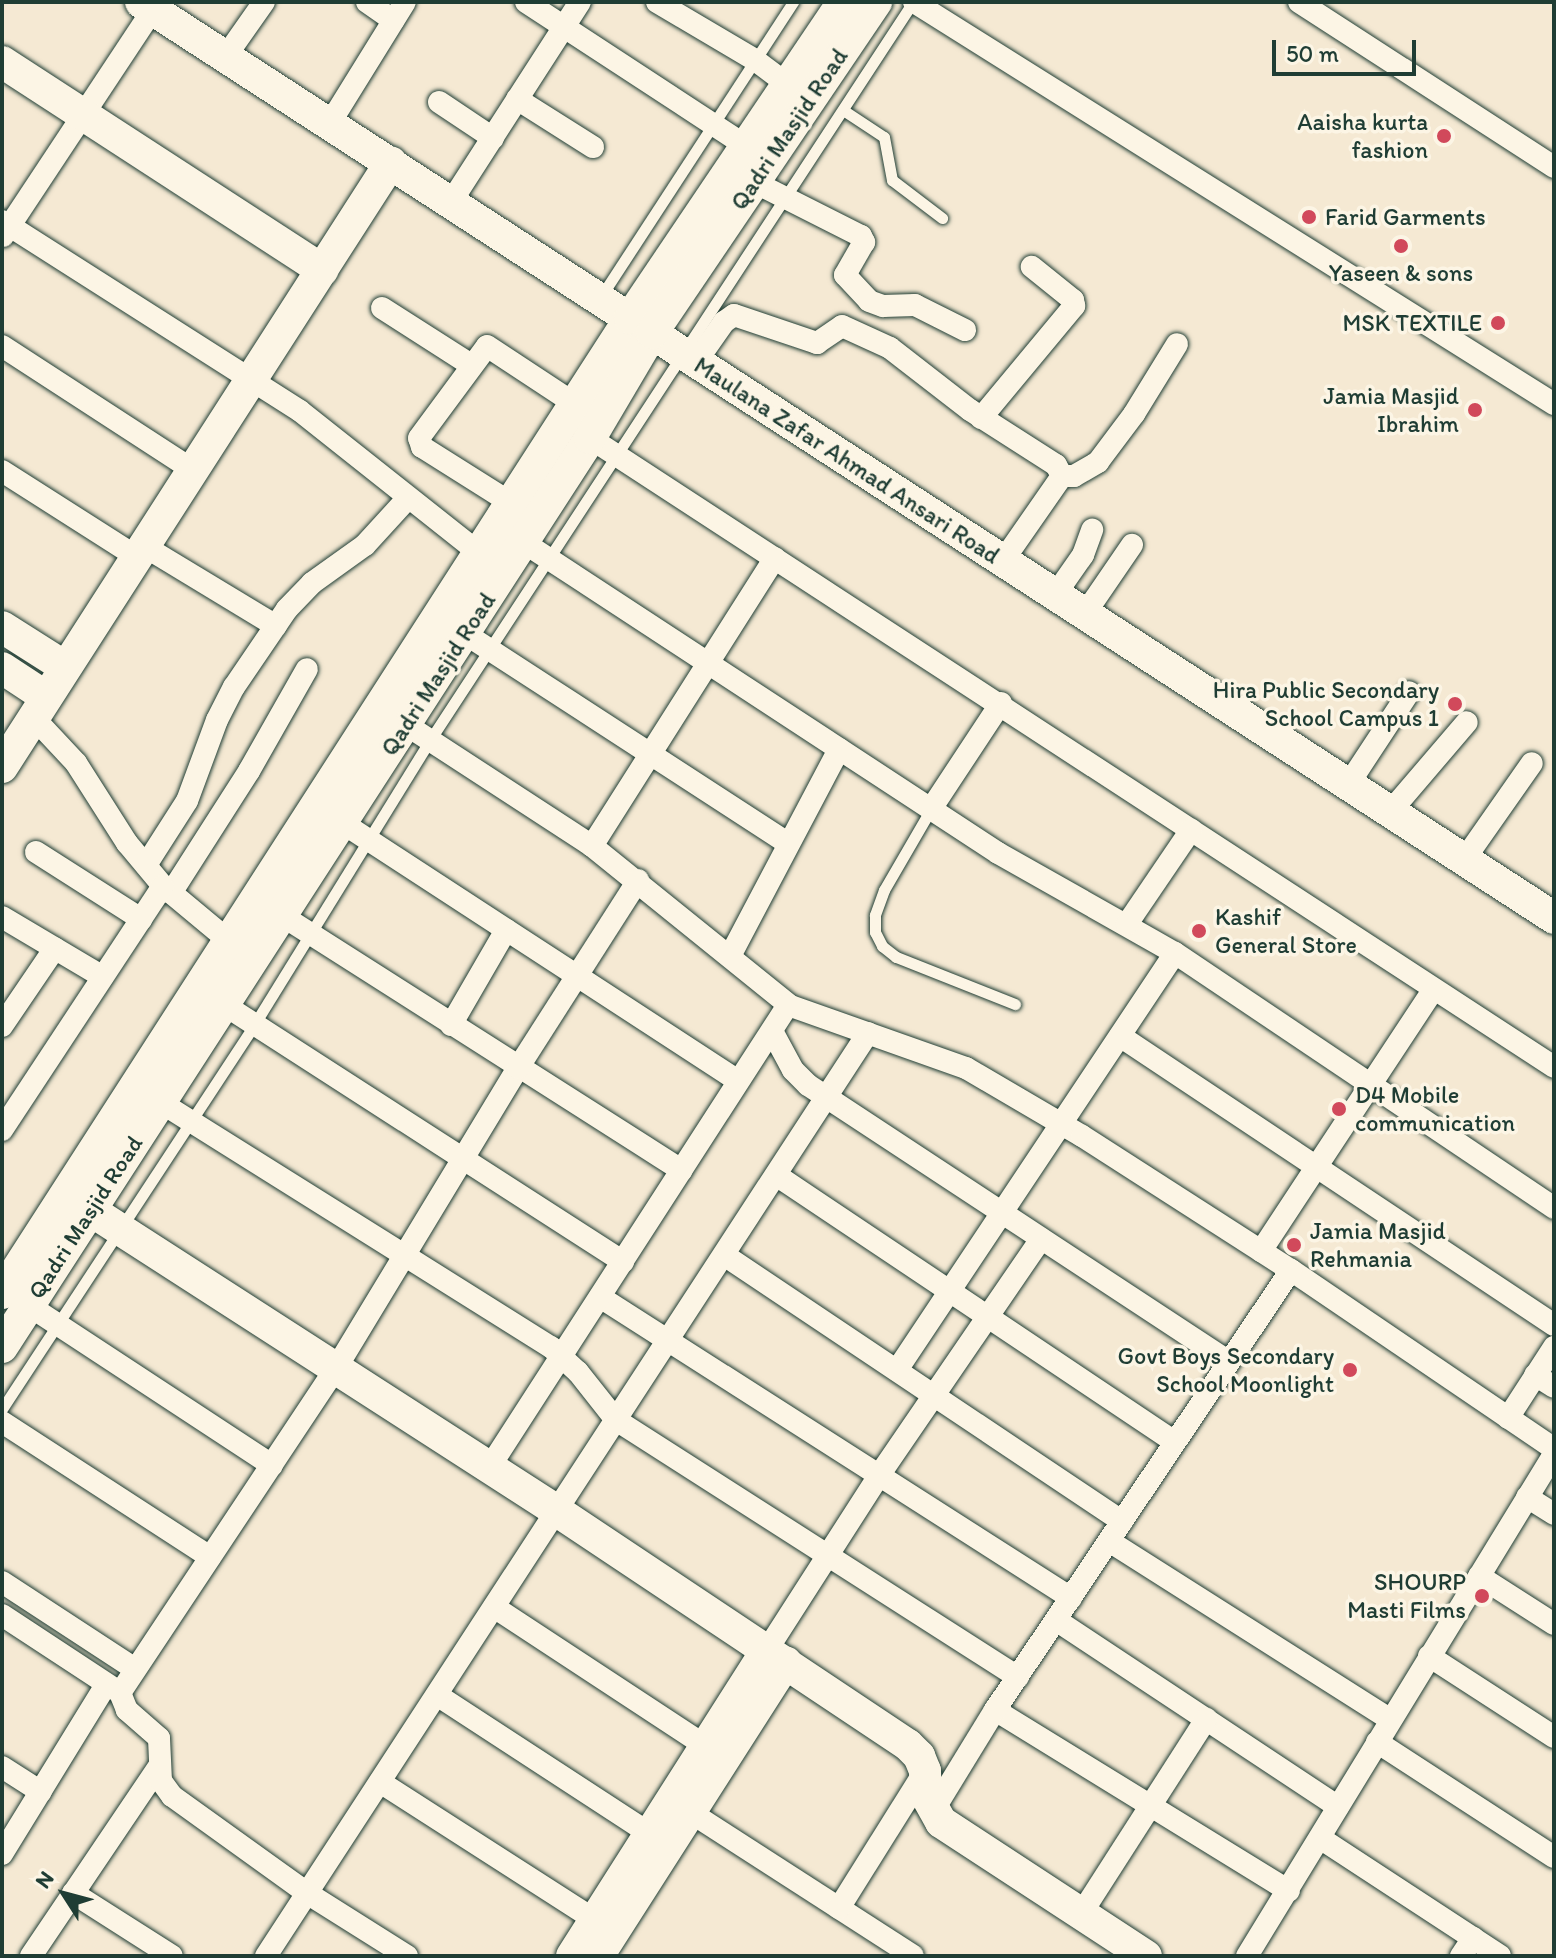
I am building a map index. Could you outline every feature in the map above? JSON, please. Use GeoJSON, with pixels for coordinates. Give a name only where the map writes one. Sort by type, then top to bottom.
{"type":"FeatureCollection","features":[{"type":"Feature","properties":{"kind":"street"},"geometry":{"type":"LineString","coordinates":[[226,56],[264,2]]}},
{"type":"Feature","properties":{"kind":"street"},"geometry":{"type":"LineString","coordinates":[[330,123],[399,11],[367,2]]}},
{"type":"Feature","properties":{"kind":"street"},"geometry":{"type":"LineString","coordinates":[[526,2],[746,146]]}},
{"type":"Feature","properties":{"kind":"street"},"geometry":{"type":"LineString","coordinates":[[451,202],[580,2]]}},
{"type":"Feature","properties":{"kind":"street","name":"Qadri Masjid Road"},"geometry":{"type":"LineString","coordinates":[[15,1299],[90,1210],[341,822],[417,732],[603,447],[641,326],[746,146],[843,2]]}},
{"type":"Feature","properties":{"kind":"street","name":"Qadri Masjid Road"},"geometry":{"type":"LineString","coordinates":[[2,1347],[15,1299],[229,941],[575,404],[641,326],[752,181],[876,2]]}},
{"type":"Feature","properties":{"kind":"street"},"geometry":{"type":"LineString","coordinates":[[914,2],[1554,404]]}},
{"type":"Feature","properties":{"kind":"street"},"geometry":{"type":"LineString","coordinates":[[1299,2],[1554,167]]}},
{"type":"Feature","properties":{"kind":"street"},"geometry":{"type":"LineString","coordinates":[[662,3],[755,60],[787,84]]}},
{"type":"Feature","properties":{"kind":"street"},"geometry":{"type":"LineString","coordinates":[[147,6],[83,115],[4,228],[251,379],[326,431],[407,499],[479,553]]}},
{"type":"Feature","properties":{"kind":"street","name":"Maulana Zafar Ahmad Ansari Road"},"geometry":{"type":"LineString","coordinates":[[147,6],[1554,918]]}},
{"type":"Feature","properties":{"kind":"street"},"geometry":{"type":"LineString","coordinates":[[2,62],[322,270]]}},
{"type":"Feature","properties":{"kind":"street"},"geometry":{"type":"LineString","coordinates":[[517,99],[593,147]]}},
{"type":"Feature","properties":{"kind":"street"},"geometry":{"type":"LineString","coordinates":[[439,102],[493,138]]}},
{"type":"Feature","properties":{"kind":"street"},"geometry":{"type":"LineString","coordinates":[[2,767],[391,162]]}},
{"type":"Feature","properties":{"kind":"street"},"geometry":{"type":"LineString","coordinates":[[752,181],[839,223],[864,240],[845,275],[869,301],[883,306],[915,305],[965,330]]}},
{"type":"Feature","properties":{"kind":"street"},"geometry":{"type":"LineString","coordinates":[[981,418],[1074,306],[1073,300],[1032,267]]}},
{"type":"Feature","properties":{"kind":"street"},"geometry":{"type":"LineString","coordinates":[[382,308],[471,365]]}},
{"type":"Feature","properties":{"kind":"street"},"geometry":{"type":"LineString","coordinates":[[690,358],[734,315],[817,343],[842,326],[890,348],[981,418],[1047,457],[1062,476]]}},
{"type":"Feature","properties":{"kind":"street"},"geometry":{"type":"LineString","coordinates":[[1062,476],[1074,476],[1098,462],[1134,414],[1177,344]]}},
{"type":"Feature","properties":{"kind":"street"},"geometry":{"type":"LineString","coordinates":[[2,346],[193,470]]}},
{"type":"Feature","properties":{"kind":"street"},"geometry":{"type":"LineString","coordinates":[[511,503],[418,442],[484,347],[492,347],[575,404]]}},
{"type":"Feature","properties":{"kind":"street"},"geometry":{"type":"LineString","coordinates":[[603,447],[1001,703],[1554,1067]]}},
{"type":"Feature","properties":{"kind":"street"},"geometry":{"type":"LineString","coordinates":[[2,471],[276,626]]}},
{"type":"Feature","properties":{"kind":"street"},"geometry":{"type":"LineString","coordinates":[[1003,561],[1062,476]]}},
{"type":"Feature","properties":{"kind":"street"},"geometry":{"type":"LineString","coordinates":[[146,865],[187,801],[217,720],[234,687],[276,626],[312,583],[365,545],[407,499]]}},
{"type":"Feature","properties":{"kind":"street"},"geometry":{"type":"LineString","coordinates":[[1055,595],[1083,555],[1092,530]]}},
{"type":"Feature","properties":{"kind":"street"},"geometry":{"type":"LineString","coordinates":[[1084,615],[1132,545]]}},
{"type":"Feature","properties":{"kind":"street"},"geometry":{"type":"LineString","coordinates":[[536,551],[998,853],[1175,953],[1554,1208]]}},
{"type":"Feature","properties":{"kind":"street"},"geometry":{"type":"LineString","coordinates":[[592,846],[775,558]]}},
{"type":"Feature","properties":{"kind":"street"},"geometry":{"type":"LineString","coordinates":[[2,627],[65,667]]}},
{"type":"Feature","properties":{"kind":"street"},"geometry":{"type":"LineString","coordinates":[[477,641],[789,844]]}},
{"type":"Feature","properties":{"kind":"street"},"geometry":{"type":"LineString","coordinates":[[2,668],[40,707],[127,843],[167,890],[229,941]]}},
{"type":"Feature","properties":{"kind":"street"},"geometry":{"type":"LineString","coordinates":[[2,1130],[141,919],[167,890],[249,771],[307,669]]}},
{"type":"Feature","properties":{"kind":"street"},"geometry":{"type":"LineString","coordinates":[[1348,785],[1409,692]]}},
{"type":"Feature","properties":{"kind":"street"},"geometry":{"type":"LineString","coordinates":[[931,809],[1001,703]]}},
{"type":"Feature","properties":{"kind":"street"},"geometry":{"type":"LineString","coordinates":[[1390,812],[1467,722]]}},
{"type":"Feature","properties":{"kind":"street"},"geometry":{"type":"LineString","coordinates":[[417,732],[592,846],[638,880],[790,1006],[966,1068],[1061,1124],[1291,1270],[1554,1452],[1247,1956]]}},
{"type":"Feature","properties":{"kind":"street"},"geometry":{"type":"LineString","coordinates":[[730,956],[839,749]]}},
{"type":"Feature","properties":{"kind":"street"},"geometry":{"type":"LineString","coordinates":[[1464,860],[1532,763]]}},
{"type":"Feature","properties":{"kind":"street"},"geometry":{"type":"LineString","coordinates":[[341,822],[738,1081]]}},
{"type":"Feature","properties":{"kind":"street"},"geometry":{"type":"LineString","coordinates":[[1127,924],[1191,830]]}},
{"type":"Feature","properties":{"kind":"street"},"geometry":{"type":"LineString","coordinates":[[36,852],[141,919]]}},
{"type":"Feature","properties":{"kind":"street"},"geometry":{"type":"LineString","coordinates":[[2,1854],[113,1689],[135,1669],[335,1370],[518,1068],[638,880]]}},
{"type":"Feature","properties":{"kind":"street"},"geometry":{"type":"LineString","coordinates":[[281,915],[682,1170]]}},
{"type":"Feature","properties":{"kind":"street"},"geometry":{"type":"LineString","coordinates":[[2,917],[103,977]]}},
{"type":"Feature","properties":{"kind":"street"},"geometry":{"type":"LineString","coordinates":[[451,1025],[506,930]]}},
{"type":"Feature","properties":{"kind":"street"},"geometry":{"type":"LineString","coordinates":[[2,1026],[55,948]]}},
{"type":"Feature","properties":{"kind":"street"},"geometry":{"type":"LineString","coordinates":[[897,1370],[1175,953]]}},
{"type":"Feature","properties":{"kind":"street"},"geometry":{"type":"LineString","coordinates":[[1261,1251],[1433,990]]}},
{"type":"Feature","properties":{"kind":"street"},"geometry":{"type":"LineString","coordinates":[[223,1004],[623,1262]]}},
{"type":"Feature","properties":{"kind":"street"},"geometry":{"type":"LineString","coordinates":[[489,1468],[738,1081],[790,1006]]}},
{"type":"Feature","properties":{"kind":"street"},"geometry":{"type":"LineString","coordinates":[[772,1031],[793,1070],[826,1097],[1229,1362]]}},
{"type":"Feature","properties":{"kind":"street"},"geometry":{"type":"LineString","coordinates":[[266,1956],[494,1607],[554,1509],[616,1420],[868,1033]]}},
{"type":"Feature","properties":{"kind":"street"},"geometry":{"type":"LineString","coordinates":[[1120,1036],[1554,1325]]}},
{"type":"Feature","properties":{"kind":"street"},"geometry":{"type":"LineString","coordinates":[[160,1102],[562,1355],[616,1420],[1018,1677]]}},
{"type":"Feature","properties":{"kind":"street"},"geometry":{"type":"LineString","coordinates":[[776,1175],[1175,1442]]}},
{"type":"Feature","properties":{"kind":"street"},"geometry":{"type":"LineString","coordinates":[[90,1210],[554,1509],[908,1745],[919,1756],[925,1771],[926,1795],[941,1822],[1146,1956]]}},
{"type":"Feature","properties":{"kind":"street"},"geometry":{"type":"LineString","coordinates":[[598,1956],[681,1807],[777,1656],[829,1554],[1041,1239]]}},
{"type":"Feature","properties":{"kind":"street"},"geometry":{"type":"LineString","coordinates":[[724,1255],[1122,1521]]}},
{"type":"Feature","properties":{"kind":"street"},"geometry":{"type":"LineString","coordinates":[[933,1811],[995,1710],[1291,1270]]}},
{"type":"Feature","properties":{"kind":"street"},"geometry":{"type":"LineString","coordinates":[[600,1297],[1071,1598]]}},
{"type":"Feature","properties":{"kind":"street"},"geometry":{"type":"LineString","coordinates":[[15,1299],[272,1465]]}},
{"type":"Feature","properties":{"kind":"street"},"geometry":{"type":"LineString","coordinates":[[1508,1418],[1554,1347]]}},
{"type":"Feature","properties":{"kind":"street"},"geometry":{"type":"LineString","coordinates":[[1535,1375],[1554,1387]]}},
{"type":"Feature","properties":{"kind":"street"},"geometry":{"type":"LineString","coordinates":[[2,1422],[210,1557]]}},
{"type":"Feature","properties":{"kind":"street"},"geometry":{"type":"LineString","coordinates":[[1527,1497],[1554,1514]]}},
{"type":"Feature","properties":{"kind":"street"},"geometry":{"type":"LineString","coordinates":[[1109,1541],[1390,1719]]}},
{"type":"Feature","properties":{"kind":"street"},"geometry":{"type":"LineString","coordinates":[[1479,1576],[1554,1624]]}},
{"type":"Feature","properties":{"kind":"street"},"geometry":{"type":"LineString","coordinates":[[2,1582],[135,1669]]}},
{"type":"Feature","properties":{"kind":"street"},"geometry":{"type":"LineString","coordinates":[[494,1607],[706,1746]]}},
{"type":"Feature","properties":{"kind":"street"},"geometry":{"type":"LineString","coordinates":[[2,1615],[113,1689],[127,1710],[159,1738],[161,1781],[172,1796],[307,1893],[407,1956]]}},
{"type":"Feature","properties":{"kind":"street"},"geometry":{"type":"LineString","coordinates":[[1056,1620],[1338,1807]]}},
{"type":"Feature","properties":{"kind":"street"},"geometry":{"type":"LineString","coordinates":[[572,1956],[650,1834],[681,1807],[706,1746],[777,1656]]}},
{"type":"Feature","properties":{"kind":"street"},"geometry":{"type":"LineString","coordinates":[[1429,1656],[1554,1737]]}},
{"type":"Feature","properties":{"kind":"street"},"geometry":{"type":"LineString","coordinates":[[437,1695],[650,1834]]}},
{"type":"Feature","properties":{"kind":"street"},"geometry":{"type":"LineString","coordinates":[[995,1710],[1289,1891]]}},
{"type":"Feature","properties":{"kind":"street"},"geometry":{"type":"LineString","coordinates":[[1081,1914],[1206,1719]]}},
{"type":"Feature","properties":{"kind":"street"},"geometry":{"type":"LineString","coordinates":[[1377,1742],[1554,1857]]}},
{"type":"Feature","properties":{"kind":"street"},"geometry":{"type":"LineString","coordinates":[[31,1956],[160,1765]]}},
{"type":"Feature","properties":{"kind":"street"},"geometry":{"type":"LineString","coordinates":[[2,1767],[41,1792]]}},
{"type":"Feature","properties":{"kind":"street"},"geometry":{"type":"LineString","coordinates":[[839,1908],[925,1771]]}},
{"type":"Feature","properties":{"kind":"street"},"geometry":{"type":"LineString","coordinates":[[380,1782],[595,1920]]}},
{"type":"Feature","properties":{"kind":"street"},"geometry":{"type":"LineString","coordinates":[[681,1807],[913,1956]]}},
{"type":"Feature","properties":{"kind":"street"},"geometry":{"type":"LineString","coordinates":[[1320,1838],[1467,1947],[1500,1956]]}},
{"type":"Feature","properties":{"kind":"street"},"geometry":{"type":"LineString","coordinates":[[73,1893],[172,1956]]}},
{"type":"Feature","properties":{"kind":"lane"},"geometry":{"type":"LineString","coordinates":[[599,299],[793,2]]}},
{"type":"Feature","properties":{"kind":"lane"},"geometry":{"type":"LineString","coordinates":[[603,447],[690,358],[785,198],[914,2]]}},
{"type":"Feature","properties":{"kind":"lane"},"geometry":{"type":"LineString","coordinates":[[843,110],[884,137],[892,180],[942,218]]}},
{"type":"Feature","properties":{"kind":"lane"},"geometry":{"type":"LineString","coordinates":[[2,1409],[254,1025],[369,840],[417,732]]}},
{"type":"Feature","properties":{"kind":"lane"},"geometry":{"type":"LineString","coordinates":[[931,809],[884,890],[875,915],[875,932],[882,946],[896,957],[1015,1004]]}},
{"type":"Feature","properties":{"kind":"place","name":"Aaisha kurta fashion"},"geometry":{"type":"Point","coordinates":[1444,136]}},
{"type":"Feature","properties":{"kind":"place","name":"Farid Garments"},"geometry":{"type":"Point","coordinates":[1309,217]}},
{"type":"Feature","properties":{"kind":"place","name":"Yaseen & sons"},"geometry":{"type":"Point","coordinates":[1401,246]}},
{"type":"Feature","properties":{"kind":"place","name":"MSK TEXTILE"},"geometry":{"type":"Point","coordinates":[1498,323]}},
{"type":"Feature","properties":{"kind":"place","name":"Jamia Masjid Ibrahim"},"geometry":{"type":"Point","coordinates":[1475,410]}},
{"type":"Feature","properties":{"kind":"place","name":"Hira Public Secondary School Campus 1"},"geometry":{"type":"Point","coordinates":[1455,704]}},
{"type":"Feature","properties":{"kind":"place","name":"Kashif General Store"},"geometry":{"type":"Point","coordinates":[1199,931]}},
{"type":"Feature","properties":{"kind":"place","name":"D4 Mobile communication"},"geometry":{"type":"Point","coordinates":[1339,1109]}},
{"type":"Feature","properties":{"kind":"place","name":"Jamia Masjid Rehmania"},"geometry":{"type":"Point","coordinates":[1294,1245]}},
{"type":"Feature","properties":{"kind":"place","name":"Govt Boys Secondary School Moonlight"},"geometry":{"type":"Point","coordinates":[1350,1370]}},
{"type":"Feature","properties":{"kind":"place","name":"SHOURP Masti Films"},"geometry":{"type":"Point","coordinates":[1482,1596]}}]}
